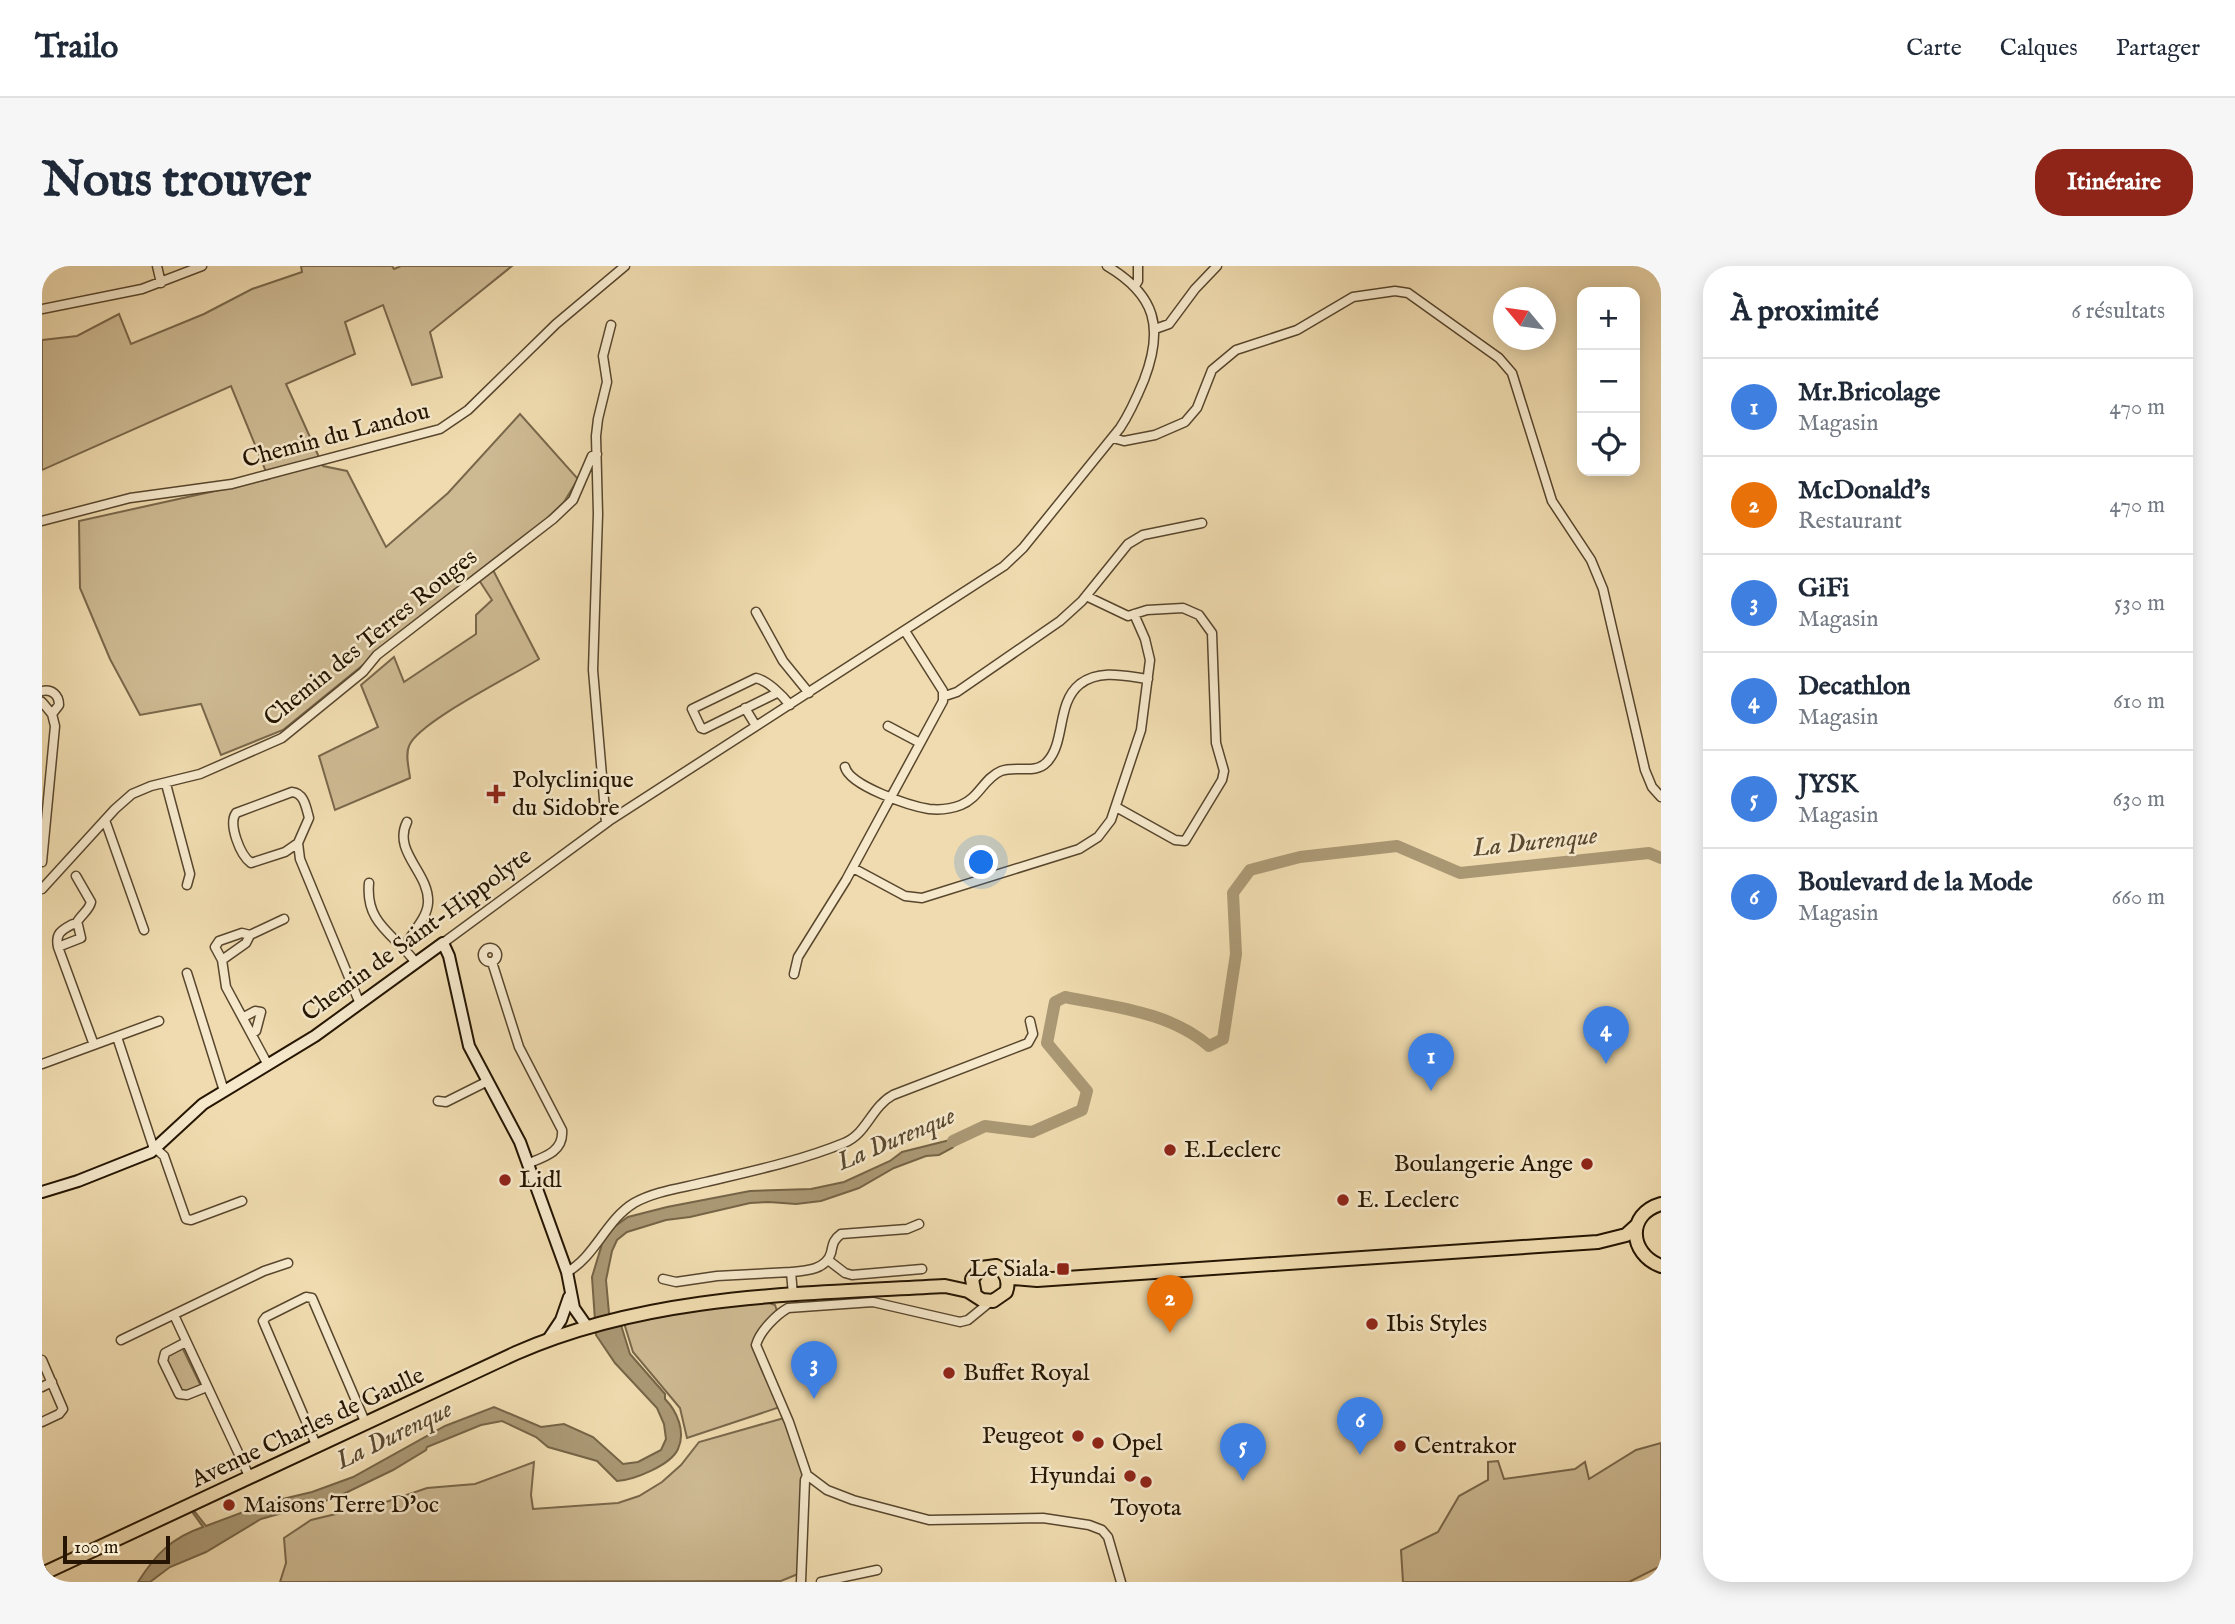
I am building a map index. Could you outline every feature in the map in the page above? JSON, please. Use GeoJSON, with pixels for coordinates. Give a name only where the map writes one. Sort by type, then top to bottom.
{"type":"FeatureCollection","features":[{"type":"Feature","properties":{"kind":"main road"},"geometry":{"type":"LineString","coordinates":[[944,1286],[968,1279],[981,1268],[991,1265],[1013,1278],[1037,1280],[1598,1242],[1626,1235],[1637,1225],[1644,1213],[1660,1204]]}},
{"type":"Feature","properties":{"kind":"main road"},"geometry":{"type":"LineString","coordinates":[[1637,1225],[1636,1240],[1642,1254]]}},
{"type":"Feature","properties":{"kind":"main road"},"geometry":{"type":"LineString","coordinates":[[1598,1242],[1625,1245],[1661,1266]]}},
{"type":"Feature","properties":{"kind":"main road"},"geometry":{"type":"LineString","coordinates":[[1004,1273],[1008,1282],[1006,1292]]}},
{"type":"Feature","properties":{"kind":"main road"},"geometry":{"type":"LineString","coordinates":[[974,1274],[972,1284],[976,1295]]}},
{"type":"Feature","properties":{"kind":"main road"},"geometry":{"type":"LineString","coordinates":[[944,1286],[968,1291],[991,1301],[1016,1286],[1037,1280]]}},
{"type":"Feature","properties":{"kind":"main road","name":"Avenue Charles de Gaulle"},"geometry":{"type":"LineString","coordinates":[[42,1574],[506,1357],[547,1341],[629,1317],[697,1304],[944,1286]]}},
{"type":"Feature","properties":{"kind":"street"},"geometry":{"type":"LineString","coordinates":[[158,266],[161,283]]}},
{"type":"Feature","properties":{"kind":"street"},"geometry":{"type":"LineString","coordinates":[[42,309],[142,289],[202,266]]}},
{"type":"Feature","properties":{"kind":"street","name":"Chemin du Landou"},"geometry":{"type":"LineString","coordinates":[[42,521],[130,498],[232,484],[440,429],[468,410],[556,324],[625,266]]}},
{"type":"Feature","properties":{"kind":"street"},"geometry":{"type":"LineString","coordinates":[[1107,266],[1135,286],[1149,307],[1156,329],[1169,324],[1195,289],[1217,266]]}},
{"type":"Feature","properties":{"kind":"street"},"geometry":{"type":"LineString","coordinates":[[1135,286],[1138,281],[1138,266]]}},
{"type":"Feature","properties":{"kind":"street"},"geometry":{"type":"LineString","coordinates":[[1114,438],[1124,441],[1155,435],[1185,422],[1197,408],[1212,370],[1236,350],[1297,330],[1353,297],[1395,291],[1408,293],[1499,358],[1512,373],[1552,501],[1591,560],[1603,589],[1646,770],[1650,783],[1661,797]]}},
{"type":"Feature","properties":{"kind":"street"},"geometry":{"type":"LineString","coordinates":[[606,823],[593,670],[598,419],[607,382],[604,353],[611,325]]}},
{"type":"Feature","properties":{"kind":"street","name":"Chemin de Saint-Hippolyte"},"geometry":{"type":"LineString","coordinates":[[42,1192],[138,1158],[156,1148],[196,1109],[360,1004],[606,823],[1014,558],[1114,438],[1130,412],[1146,375],[1156,329]]}},
{"type":"Feature","properties":{"kind":"street","name":"Chemin des Terres Rouges"},"geometry":{"type":"LineString","coordinates":[[42,888],[132,794],[150,786],[189,778],[228,764],[288,734],[363,672],[377,655],[573,500],[592,456],[597,454]]}},
{"type":"Feature","properties":{"kind":"street"},"geometry":{"type":"LineString","coordinates":[[794,974],[798,957],[853,868],[945,696],[957,692],[1060,621],[1086,596],[1128,544],[1143,535],[1202,523]]}},
{"type":"Feature","properties":{"kind":"street"},"geometry":{"type":"LineString","coordinates":[[1086,596],[1128,616],[1147,610],[1183,608],[1199,615],[1212,633],[1216,743],[1224,771],[1215,791],[1185,841],[1175,840],[1116,807]]}},
{"type":"Feature","properties":{"kind":"street"},"geometry":{"type":"LineString","coordinates":[[756,612],[783,661],[809,693]]}},
{"type":"Feature","properties":{"kind":"street"},"geometry":{"type":"LineString","coordinates":[[853,868],[905,896],[915,898],[1079,849],[1103,832],[1116,807],[1141,730],[1150,660],[1145,639],[1134,614]]}},
{"type":"Feature","properties":{"kind":"street"},"geometry":{"type":"LineString","coordinates":[[905,631],[945,696]]}},
{"type":"Feature","properties":{"kind":"street"},"geometry":{"type":"LineString","coordinates":[[845,767],[852,778],[892,797],[929,809],[962,805],[998,773],[1010,769],[1035,769],[1048,761],[1067,701],[1082,683],[1095,676],[1107,675],[1148,679]]}},
{"type":"Feature","properties":{"kind":"street"},"geometry":{"type":"LineString","coordinates":[[777,692],[704,729],[692,709],[756,678],[762,680],[777,692],[790,705]]}},
{"type":"Feature","properties":{"kind":"street"},"geometry":{"type":"LineString","coordinates":[[42,691],[52,692],[57,697],[59,705],[52,714]]}},
{"type":"Feature","properties":{"kind":"street"},"geometry":{"type":"LineString","coordinates":[[42,702],[52,714],[55,726],[42,862]]}},
{"type":"Feature","properties":{"kind":"street"},"geometry":{"type":"LineString","coordinates":[[747,707],[757,726]]}},
{"type":"Feature","properties":{"kind":"street"},"geometry":{"type":"LineString","coordinates":[[888,726],[920,743]]}},
{"type":"Feature","properties":{"kind":"street"},"geometry":{"type":"LineString","coordinates":[[166,784],[190,874],[187,886]]}},
{"type":"Feature","properties":{"kind":"street"},"geometry":{"type":"LineString","coordinates":[[298,843],[285,852],[254,863],[247,862],[232,824],[233,816],[292,792],[299,793],[309,818],[298,843],[300,859],[360,1004]]}},
{"type":"Feature","properties":{"kind":"street"},"geometry":{"type":"LineString","coordinates":[[105,820],[144,930]]}},
{"type":"Feature","properties":{"kind":"street"},"geometry":{"type":"LineString","coordinates":[[405,947],[428,905],[427,892],[402,838],[407,822]]}},
{"type":"Feature","properties":{"kind":"street"},"geometry":{"type":"LineString","coordinates":[[285,852],[300,859]]}},
{"type":"Feature","properties":{"kind":"street"},"geometry":{"type":"LineString","coordinates":[[76,876],[91,902],[90,907],[79,916],[76,924],[58,934],[58,947],[94,1045]]}},
{"type":"Feature","properties":{"kind":"street"},"geometry":{"type":"LineString","coordinates":[[369,883],[369,896],[380,927],[405,947],[416,963]]}},
{"type":"Feature","properties":{"kind":"street"},"geometry":{"type":"LineString","coordinates":[[222,960],[246,943],[250,935],[284,919]]}},
{"type":"Feature","properties":{"kind":"street"},"geometry":{"type":"LineString","coordinates":[[58,947],[81,938],[76,924]]}},
{"type":"Feature","properties":{"kind":"street"},"geometry":{"type":"LineString","coordinates":[[250,935],[242,933],[219,941],[215,947],[222,960],[226,987],[268,1065]]}},
{"type":"Feature","properties":{"kind":"street"},"geometry":{"type":"LineString","coordinates":[[443,943],[449,956],[469,1046],[486,1082],[516,1132],[567,1272],[570,1294],[578,1314],[591,1328]]}},
{"type":"Feature","properties":{"kind":"street"},"geometry":{"type":"LineString","coordinates":[[492,962],[519,1047],[562,1130],[563,1140],[555,1151],[528,1163]]}},
{"type":"Feature","properties":{"kind":"street"},"geometry":{"type":"LineString","coordinates":[[187,973],[223,1091]]}},
{"type":"Feature","properties":{"kind":"street"},"geometry":{"type":"LineString","coordinates":[[244,1017],[255,1011],[261,1013],[253,1033]]}},
{"type":"Feature","properties":{"kind":"street"},"geometry":{"type":"LineString","coordinates":[[42,1064],[159,1021]]}},
{"type":"Feature","properties":{"kind":"street"},"geometry":{"type":"LineString","coordinates":[[567,1272],[578,1264],[611,1225],[635,1202],[668,1191],[801,1159],[848,1142],[859,1133],[876,1107],[893,1095],[1028,1043],[1034,1034],[1030,1021]]}},
{"type":"Feature","properties":{"kind":"street"},"geometry":{"type":"LineString","coordinates":[[117,1037],[156,1148],[164,1156],[188,1220],[242,1202]]}},
{"type":"Feature","properties":{"kind":"street"},"geometry":{"type":"LineString","coordinates":[[438,1101],[446,1102],[486,1082]]}},
{"type":"Feature","properties":{"kind":"street"},"geometry":{"type":"LineString","coordinates":[[663,1279],[676,1282],[717,1276],[814,1269],[828,1260],[833,1241],[841,1234],[907,1229],[919,1224]]}},
{"type":"Feature","properties":{"kind":"street"},"geometry":{"type":"LineString","coordinates":[[828,1260],[852,1275],[922,1269]]}},
{"type":"Feature","properties":{"kind":"street"},"geometry":{"type":"LineString","coordinates":[[121,1340],[264,1271],[288,1263]]}},
{"type":"Feature","properties":{"kind":"street"},"geometry":{"type":"LineString","coordinates":[[791,1272],[793,1295]]}},
{"type":"Feature","properties":{"kind":"street"},"geometry":{"type":"LineString","coordinates":[[547,1341],[565,1312],[570,1294]]}},
{"type":"Feature","properties":{"kind":"street"},"geometry":{"type":"LineString","coordinates":[[972,1316],[976,1295]]}},
{"type":"Feature","properties":{"kind":"street"},"geometry":{"type":"LineString","coordinates":[[317,1447],[264,1321],[266,1317],[306,1297],[312,1298],[366,1424]]}},
{"type":"Feature","properties":{"kind":"street"},"geometry":{"type":"LineString","coordinates":[[991,1301],[960,1322],[873,1302],[788,1308],[781,1312],[758,1338],[756,1345],[779,1396],[807,1475],[835,1494],[929,1520],[1043,1518],[1096,1527],[1108,1536],[1121,1582]]}},
{"type":"Feature","properties":{"kind":"street"},"geometry":{"type":"LineString","coordinates":[[174,1315],[250,1478]]}},
{"type":"Feature","properties":{"kind":"street"},"geometry":{"type":"LineString","coordinates":[[186,1342],[165,1353],[163,1361],[179,1394],[187,1395],[208,1387]]}},
{"type":"Feature","properties":{"kind":"street"},"geometry":{"type":"LineString","coordinates":[[42,1360],[63,1409],[59,1414],[42,1422]]}},
{"type":"Feature","properties":{"kind":"street"},"geometry":{"type":"LineString","coordinates":[[42,1387],[52,1382]]}},
{"type":"Feature","properties":{"kind":"street"},"geometry":{"type":"LineString","coordinates":[[801,1582],[807,1475]]}},
{"type":"Feature","properties":{"kind":"street"},"geometry":{"type":"LineString","coordinates":[[821,1582],[877,1570]]}},
{"type":"Feature","properties":{"kind":"shaded area"},"geometry":{"type":"Polygon","coordinates":[[[301,266],[392,266],[394,269],[401,266],[512,266],[430,332],[442,377],[412,385],[383,305],[345,322],[355,354],[286,384],[323,466],[347,471],[386,547],[448,493],[520,414],[578,479],[564,502],[493,570],[539,659],[447,712],[416,736],[409,746],[407,757],[410,778],[335,810],[319,756],[378,727],[361,685],[394,657],[404,682],[476,634],[476,615],[492,600],[475,574],[283,730],[221,755],[201,704],[140,715],[110,659],[80,588],[79,521],[269,479],[231,386],[42,470],[42,340],[77,336],[119,314],[131,344],[204,314],[252,289],[302,272],[301,266]]]}},
{"type":"Feature","properties":{"kind":"shaded area"},"geometry":{"type":"Polygon","coordinates":[[[969,1132],[952,1148],[939,1155],[926,1156],[894,1168],[859,1188],[821,1201],[796,1204],[750,1203],[666,1220],[627,1232],[617,1240],[606,1280],[609,1313],[621,1325],[630,1354],[665,1394],[681,1429],[678,1449],[660,1466],[642,1475],[617,1481],[597,1461],[548,1447],[536,1437],[502,1421],[481,1425],[427,1447],[393,1470],[335,1498],[261,1519],[206,1552],[170,1567],[150,1582],[138,1582],[165,1548],[182,1536],[203,1527],[193,1513],[195,1512],[206,1526],[270,1502],[312,1492],[353,1477],[445,1426],[494,1407],[541,1427],[564,1424],[593,1437],[623,1464],[638,1462],[661,1450],[666,1439],[664,1424],[657,1408],[615,1363],[596,1335],[592,1277],[602,1244],[614,1227],[628,1217],[667,1207],[750,1191],[811,1189],[844,1182],[890,1161],[902,1152],[950,1140],[969,1132]]]}},
{"type":"Feature","properties":{"kind":"shaded area"},"geometry":{"type":"Polygon","coordinates":[[[769,1303],[775,1305],[777,1311],[757,1333],[755,1349],[780,1407],[687,1438],[680,1408],[633,1352],[624,1323],[701,1308],[769,1303]]]}},
{"type":"Feature","properties":{"kind":"shaded area"},"geometry":{"type":"Polygon","coordinates":[[[182,1347],[201,1386],[187,1393],[181,1390],[167,1360],[168,1354],[182,1347]]]}},
{"type":"Feature","properties":{"kind":"shaded area"},"geometry":{"type":"Polygon","coordinates":[[[784,1418],[803,1473],[798,1574],[781,1581],[280,1582],[286,1563],[284,1538],[311,1520],[386,1502],[427,1488],[475,1484],[534,1462],[531,1495],[533,1509],[618,1503],[639,1496],[662,1482],[681,1465],[699,1442],[784,1418]]]}},
{"type":"Feature","properties":{"kind":"shaded area"},"geometry":{"type":"Polygon","coordinates":[[[1661,1443],[1661,1566],[1629,1582],[1403,1582],[1401,1550],[1438,1532],[1459,1496],[1488,1480],[1488,1462],[1498,1461],[1504,1479],[1575,1469],[1585,1462],[1589,1479],[1636,1450],[1661,1443]]]}},
{"type":"Feature","properties":{"kind":"waterway","name":"La Durenque"},"geometry":{"type":"LineString","coordinates":[[953,1141],[985,1126],[1032,1132],[1082,1110],[1087,1091],[1047,1043],[1055,1002],[1065,997],[1159,1018],[1177,1025],[1209,1046],[1223,1039],[1236,954],[1233,893],[1250,870],[1300,857],[1397,846],[1460,873],[1649,853],[1661,858]]}},
{"type":"Feature","properties":{"kind":"place","name":"Polyclinique du Sidobre"},"geometry":{"type":"Point","coordinates":[496,794]}},
{"type":"Feature","properties":{"kind":"place","name":"Decathlon"},"geometry":{"type":"Point","coordinates":[1606,1064]}},
{"type":"Feature","properties":{"kind":"place","name":"Mr.Bricolage"},"geometry":{"type":"Point","coordinates":[1431,1091]}},
{"type":"Feature","properties":{"kind":"place","name":"E.Leclerc"},"geometry":{"type":"Point","coordinates":[1170,1150]}},
{"type":"Feature","properties":{"kind":"place","name":"Boulangerie Ange"},"geometry":{"type":"Point","coordinates":[1587,1164]}},
{"type":"Feature","properties":{"kind":"place","name":"Lidl"},"geometry":{"type":"Point","coordinates":[505,1180]}},
{"type":"Feature","properties":{"kind":"place","name":"E. Leclerc"},"geometry":{"type":"Point","coordinates":[1343,1200]}},
{"type":"Feature","properties":{"kind":"place","name":"Le Siala"},"geometry":{"type":"Point","coordinates":[1063,1269]}},
{"type":"Feature","properties":{"kind":"place","name":"Ibis Styles"},"geometry":{"type":"Point","coordinates":[1372,1324]}},
{"type":"Feature","properties":{"kind":"place","name":"McDonald's"},"geometry":{"type":"Point","coordinates":[1170,1333]}},
{"type":"Feature","properties":{"kind":"place","name":"Buffet Royal"},"geometry":{"type":"Point","coordinates":[949,1373]}},
{"type":"Feature","properties":{"kind":"place","name":"GiFi"},"geometry":{"type":"Point","coordinates":[814,1399]}},
{"type":"Feature","properties":{"kind":"place","name":"Peugeot"},"geometry":{"type":"Point","coordinates":[1078,1436]}},
{"type":"Feature","properties":{"kind":"place","name":"Opel"},"geometry":{"type":"Point","coordinates":[1098,1443]}},
{"type":"Feature","properties":{"kind":"place","name":"Centrakor"},"geometry":{"type":"Point","coordinates":[1400,1446]}},
{"type":"Feature","properties":{"kind":"place","name":"Boulevard de la Mode"},"geometry":{"type":"Point","coordinates":[1360,1455]}},
{"type":"Feature","properties":{"kind":"place","name":"Hyundai"},"geometry":{"type":"Point","coordinates":[1130,1476]}},
{"type":"Feature","properties":{"kind":"place","name":"JYSK"},"geometry":{"type":"Point","coordinates":[1243,1481]}},
{"type":"Feature","properties":{"kind":"place","name":"Toyota"},"geometry":{"type":"Point","coordinates":[1146,1482]}},
{"type":"Feature","properties":{"kind":"place","name":"Maisons Terre D'oc"},"geometry":{"type":"Point","coordinates":[229,1505]}}]}
